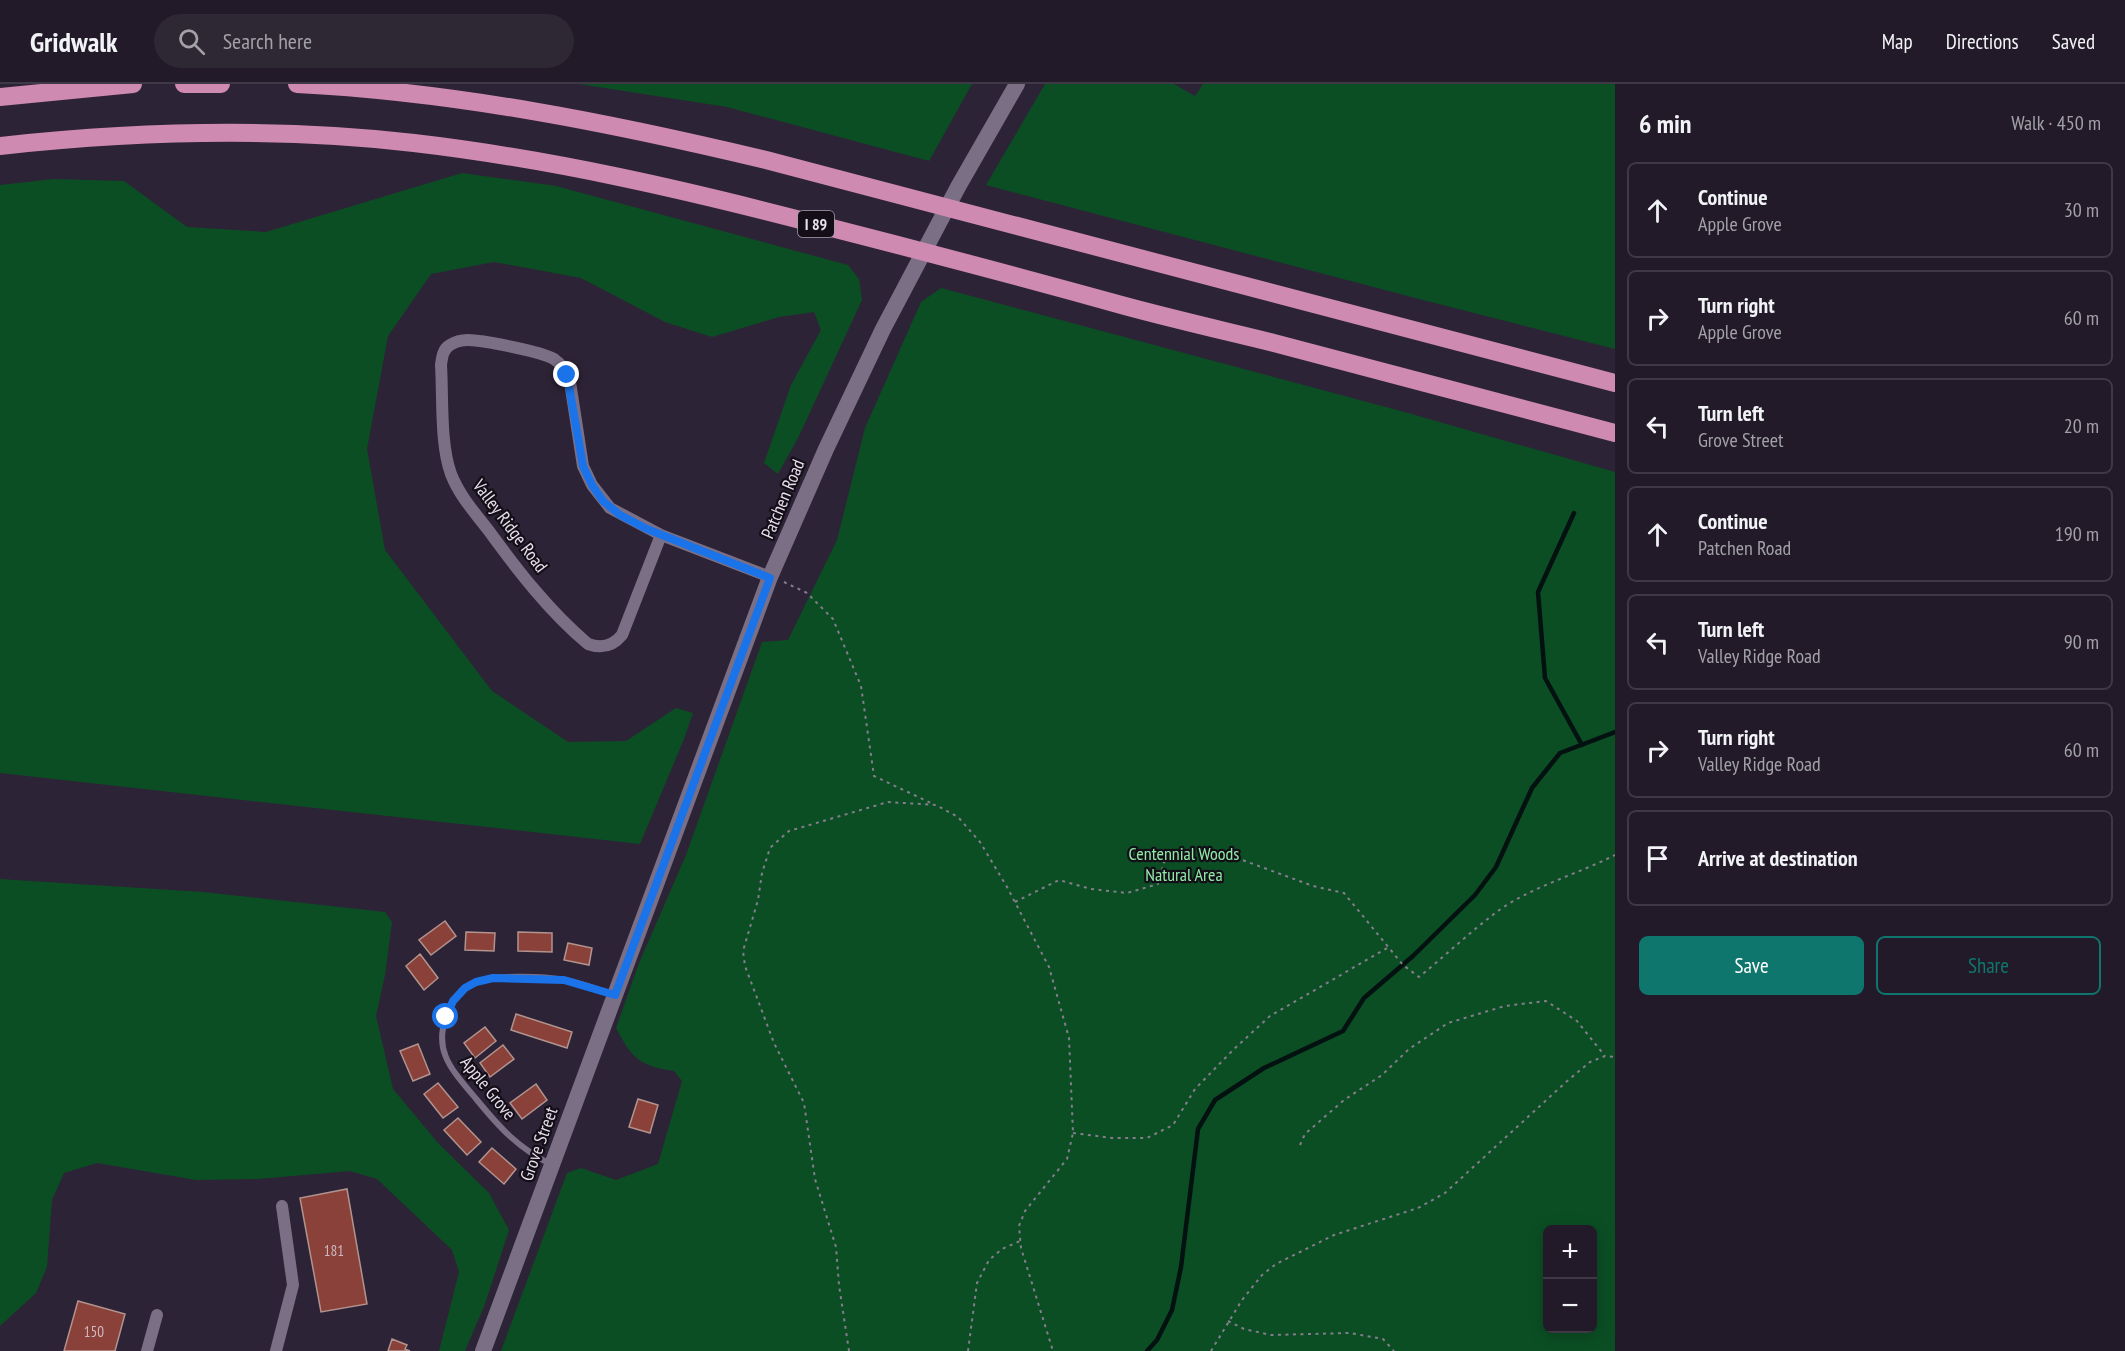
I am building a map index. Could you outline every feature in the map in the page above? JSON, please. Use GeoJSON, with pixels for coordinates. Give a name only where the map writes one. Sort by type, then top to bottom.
{"type":"FeatureCollection","features":[{"type":"Feature","properties":{"kind":"highway"},"geometry":{"type":"LineString","coordinates":[[0,97],[133,84]]}},
{"type":"Feature","properties":{"kind":"highway"},"geometry":{"type":"LineString","coordinates":[[184,84],[221,84]]}},
{"type":"Feature","properties":{"kind":"highway"},"geometry":{"type":"LineString","coordinates":[[297,84],[446,96],[585,119],[661,135],[777,163],[1615,383]]}},
{"type":"Feature","properties":{"kind":"highway","name":"I 89"},"geometry":{"type":"LineString","coordinates":[[0,146],[124,134],[207,132],[283,134],[416,143],[543,162],[701,194],[955,259],[1190,324],[1264,341],[1615,433]]}},
{"type":"Feature","properties":{"kind":"street","name":"Patchen Road"},"geometry":{"type":"LineString","coordinates":[[632,951],[770,578],[825,449],[883,329],[948,206],[1017,84]]}},
{"type":"Feature","properties":{"kind":"street","name":"Valley Ridge Road"},"geometry":{"type":"LineString","coordinates":[[661,536],[622,635],[614,644],[608,646],[588,644],[554,610],[507,555],[470,506],[455,481],[446,449],[441,365],[444,351],[448,346],[459,341],[474,340],[541,354],[560,364],[570,382],[583,466],[592,485],[610,508],[661,536],[770,578]]}},
{"type":"Feature","properties":{"kind":"street","name":"Grove Street"},"geometry":{"type":"LineString","coordinates":[[483,1351],[632,951]]}},
{"type":"Feature","properties":{"kind":"street"},"geometry":{"type":"LineString","coordinates":[[276,1351],[293,1285],[282,1206]]}},
{"type":"Feature","properties":{"kind":"street"},"geometry":{"type":"LineString","coordinates":[[147,1351],[157,1315]]}},
{"type":"Feature","properties":{"kind":"lane","name":"Apple Grove"},"geometry":{"type":"LineString","coordinates":[[552,1165],[527,1152],[511,1139],[454,1071],[442,1048],[442,1033],[446,1017],[453,1001],[465,988],[476,982],[493,978],[564,980],[615,995]]}},
{"type":"Feature","properties":{"kind":"path"},"geometry":{"type":"LineString","coordinates":[[770,578],[778,579],[807,593],[833,619],[861,686],[874,776],[958,817],[980,842],[1049,967],[1069,1038],[1073,1133],[1067,1159],[1025,1211],[1019,1226],[1021,1248],[1053,1351]]}},
{"type":"Feature","properties":{"kind":"path"},"geometry":{"type":"LineString","coordinates":[[849,1351],[836,1247],[815,1179],[804,1103],[774,1042],[745,966],[743,951],[770,848],[789,831],[888,802],[936,805]]}},
{"type":"Feature","properties":{"kind":"path"},"geometry":{"type":"LineString","coordinates":[[1015,902],[1059,880],[1092,889],[1127,893],[1158,884],[1164,862],[1201,852],[1237,858],[1313,886],[1344,893],[1403,965],[1419,976],[1499,910],[1615,855]]}},
{"type":"Feature","properties":{"kind":"path"},"geometry":{"type":"LineString","coordinates":[[1073,1133],[1112,1138],[1147,1138],[1173,1125],[1195,1089],[1270,1016],[1389,947]]}},
{"type":"Feature","properties":{"kind":"path"},"geometry":{"type":"LineString","coordinates":[[1300,1145],[1305,1134],[1344,1101],[1382,1075],[1408,1049],[1448,1023],[1504,1006],[1546,1001],[1577,1021],[1605,1056]]}},
{"type":"Feature","properties":{"kind":"path"},"geometry":{"type":"LineString","coordinates":[[1210,1351],[1242,1300],[1276,1264],[1334,1235],[1418,1208],[1445,1193],[1590,1062],[1605,1056],[1615,1057]]}},
{"type":"Feature","properties":{"kind":"path"},"geometry":{"type":"LineString","coordinates":[[968,1351],[977,1283],[989,1260],[1002,1249],[1020,1240]]}},
{"type":"Feature","properties":{"kind":"path"},"geometry":{"type":"LineString","coordinates":[[1228,1321],[1244,1329],[1271,1335],[1350,1333],[1383,1339],[1394,1351]]}},
{"type":"Feature","properties":{"kind":"green space"},"geometry":{"type":"Polygon","coordinates":[[[579,84],[972,84],[929,161],[727,107],[579,84]]]}},
{"type":"Feature","properties":{"kind":"green space"},"geometry":{"type":"Polygon","coordinates":[[[1045,84],[1174,84],[1195,96],[1203,84],[1615,84],[1615,349],[986,185],[1045,84]]]}},
{"type":"Feature","properties":{"kind":"green space"},"geometry":{"type":"Polygon","coordinates":[[[462,173],[556,186],[848,265],[859,279],[862,300],[799,436],[778,474],[764,463],[791,385],[821,330],[814,312],[779,317],[712,337],[665,322],[581,278],[494,262],[431,274],[388,336],[367,449],[385,550],[492,691],[568,742],[626,741],[676,708],[693,713],[640,844],[0,773],[0,185],[54,179],[124,181],[187,227],[266,232],[462,173]]]}},
{"type":"Feature","properties":{"kind":"green space","name":"Centennial Woods Natural Area"},"geometry":{"type":"Polygon","coordinates":[[[941,288],[1408,413],[1615,472],[1615,1351],[501,1351],[567,1173],[581,1168],[616,1180],[658,1164],[682,1081],[674,1071],[652,1066],[638,1059],[627,1047],[616,1028],[639,963],[686,855],[762,642],[788,640],[837,540],[865,428],[921,302],[941,288]]]}},
{"type":"Feature","properties":{"kind":"green space"},"geometry":{"type":"Polygon","coordinates":[[[0,879],[203,892],[385,912],[392,922],[385,975],[376,1016],[393,1089],[438,1143],[489,1193],[509,1230],[485,1304],[465,1351],[439,1351],[459,1272],[452,1250],[377,1179],[350,1171],[258,1179],[196,1180],[97,1163],[64,1173],[52,1200],[47,1267],[36,1293],[0,1326],[0,879]]]}},
{"type":"Feature","properties":{"kind":"building"},"geometry":{"type":"Polygon","coordinates":[[[445,921],[456,936],[431,955],[419,940],[445,921]]]}},
{"type":"Feature","properties":{"kind":"building"},"geometry":{"type":"Polygon","coordinates":[[[466,932],[495,933],[494,951],[465,950],[466,932]]]}},
{"type":"Feature","properties":{"kind":"building"},"geometry":{"type":"Polygon","coordinates":[[[518,932],[552,933],[552,952],[518,951],[518,932]]]}},
{"type":"Feature","properties":{"kind":"building"},"geometry":{"type":"Polygon","coordinates":[[[568,943],[592,948],[589,965],[564,960],[568,943]]]}},
{"type":"Feature","properties":{"kind":"building"},"geometry":{"type":"Polygon","coordinates":[[[420,954],[438,978],[424,990],[406,966],[420,954]]]}},
{"type":"Feature","properties":{"kind":"building"},"geometry":{"type":"Polygon","coordinates":[[[516,1014],[572,1032],[567,1048],[511,1030],[516,1014]]]}},
{"type":"Feature","properties":{"kind":"building"},"geometry":{"type":"Polygon","coordinates":[[[485,1027],[496,1041],[475,1058],[464,1043],[485,1027]]]}},
{"type":"Feature","properties":{"kind":"building"},"geometry":{"type":"Polygon","coordinates":[[[418,1044],[430,1074],[413,1081],[400,1051],[418,1044]]]}},
{"type":"Feature","properties":{"kind":"building"},"geometry":{"type":"Polygon","coordinates":[[[503,1045],[514,1059],[490,1077],[480,1063],[503,1045]]]}},
{"type":"Feature","properties":{"kind":"building"},"geometry":{"type":"Polygon","coordinates":[[[438,1083],[458,1107],[443,1118],[424,1094],[438,1083]]]}},
{"type":"Feature","properties":{"kind":"building"},"geometry":{"type":"Polygon","coordinates":[[[536,1084],[547,1100],[522,1119],[510,1103],[536,1084]]]}},
{"type":"Feature","properties":{"kind":"building"},"geometry":{"type":"Polygon","coordinates":[[[638,1099],[658,1105],[650,1133],[629,1127],[638,1099]]]}},
{"type":"Feature","properties":{"kind":"building"},"geometry":{"type":"Polygon","coordinates":[[[458,1118],[481,1142],[467,1155],[444,1130],[458,1118]]]}},
{"type":"Feature","properties":{"kind":"building"},"geometry":{"type":"Polygon","coordinates":[[[492,1148],[516,1169],[504,1184],[479,1162],[492,1148]]]}},
{"type":"Feature","properties":{"kind":"building"},"geometry":{"type":"Polygon","coordinates":[[[347,1189],[367,1304],[321,1312],[300,1198],[347,1189]]]}},
{"type":"Feature","properties":{"kind":"building"},"geometry":{"type":"Polygon","coordinates":[[[78,1301],[125,1314],[115,1351],[64,1351],[78,1301]]]}},
{"type":"Feature","properties":{"kind":"building"},"geometry":{"type":"Polygon","coordinates":[[[392,1339],[407,1345],[405,1349],[410,1351],[388,1351],[392,1339]]]}},
{"type":"Feature","properties":{"kind":"waterway"},"geometry":{"type":"LineString","coordinates":[[1574,513],[1538,592],[1545,678],[1582,745]]}},
{"type":"Feature","properties":{"kind":"waterway"},"geometry":{"type":"LineString","coordinates":[[1147,1351],[1157,1340],[1172,1310],[1181,1267],[1198,1129],[1215,1100],[1264,1068],[1343,1031],[1364,998],[1413,956],[1475,895],[1496,867],[1532,788],[1560,753],[1615,732]]}},
{"type":"Feature","properties":{"kind":"route"},"geometry":{"type":"LineString","coordinates":[[446,1017],[453,1001],[461,991],[470,984],[493,978],[564,980],[615,995],[770,578],[647,529],[610,508],[586,476],[580,455],[570,382],[567,375]]}}]}
